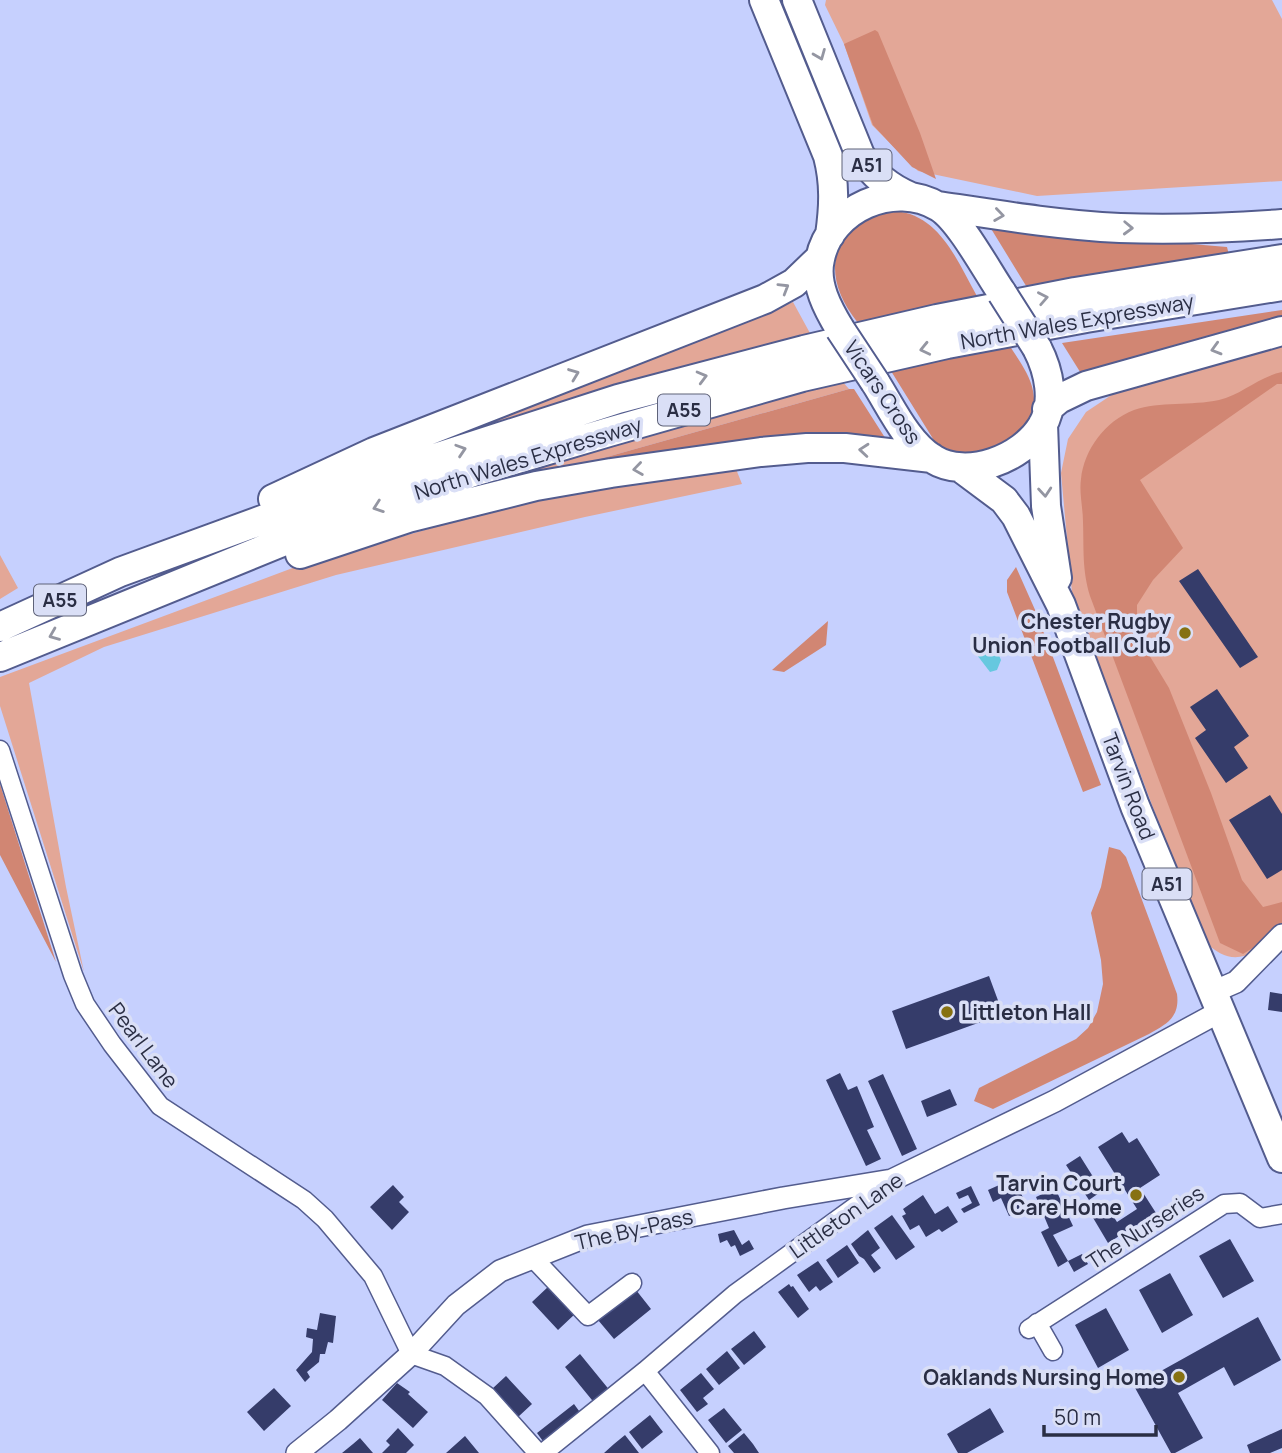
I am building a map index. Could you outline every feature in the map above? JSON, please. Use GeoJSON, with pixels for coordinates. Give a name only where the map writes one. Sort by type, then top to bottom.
{"type":"FeatureCollection","features":[{"type":"Feature","properties":{"kind":"highway"},"geometry":{"type":"LineString","coordinates":[[759,0],[777,27]]}},
{"type":"Feature","properties":{"kind":"highway","name":"A51"},"geometry":{"type":"LineString","coordinates":[[764,0],[828,156],[833,177],[834,201],[825,247]]}},
{"type":"Feature","properties":{"kind":"highway","name":"A51"},"geometry":{"type":"LineString","coordinates":[[797,0],[860,155],[868,167],[885,183],[927,203],[959,227],[1043,360],[1049,382],[1045,417],[1046,506],[1061,605]]}},
{"type":"Feature","properties":{"kind":"highway","name":"A51"},"geometry":{"type":"LineString","coordinates":[[825,247],[845,216],[870,201],[897,197],[927,203]]}},
{"type":"Feature","properties":{"kind":"highway"},"geometry":{"type":"LineString","coordinates":[[927,203],[1059,223],[1120,228],[1210,228],[1282,224]]}},
{"type":"Feature","properties":{"kind":"highway"},"geometry":{"type":"LineString","coordinates":[[120,572],[374,452],[765,299],[794,283],[825,247]]}},
{"type":"Feature","properties":{"kind":"highway","name":"Vicars Cross"},"geometry":{"type":"LineString","coordinates":[[825,247],[821,291],[840,329],[907,432],[932,458],[947,466],[961,468]]}},
{"type":"Feature","properties":{"kind":"highway","name":"North Wales Expressway"},"geometry":{"type":"LineString","coordinates":[[0,627],[120,572],[407,467],[618,400],[804,350],[937,319],[1074,292],[1282,259]]}},
{"type":"Feature","properties":{"kind":"highway","name":"North Wales Expressway"},"geometry":{"type":"LineString","coordinates":[[0,657],[309,531],[473,472],[802,376],[1086,317],[1282,286]]}},
{"type":"Feature","properties":{"kind":"highway"},"geometry":{"type":"LineString","coordinates":[[961,468],[979,466],[1009,455],[1028,441],[1045,417],[1066,395],[1086,386],[1282,331]]}},
{"type":"Feature","properties":{"kind":"highway"},"geometry":{"type":"LineString","coordinates":[[108,612],[202,587],[408,518],[536,486],[761,452],[807,448],[932,458]]}},
{"type":"Feature","properties":{"kind":"highway","name":"A51"},"geometry":{"type":"LineString","coordinates":[[961,468],[1004,500],[1016,516],[1061,605]]}},
{"type":"Feature","properties":{"kind":"highway","name":"Tarvin Road"},"geometry":{"type":"LineString","coordinates":[[1061,605],[1135,806],[1282,1158]]}},
{"type":"Feature","properties":{"kind":"street","name":"Pearl Lane"},"geometry":{"type":"LineString","coordinates":[[0,750],[73,975],[85,1004],[112,1044],[160,1105],[304,1200],[324,1219],[373,1276],[411,1354]]}},
{"type":"Feature","properties":{"kind":"street","name":"Littleton Lane"},"geometry":{"type":"LineString","coordinates":[[411,1354],[445,1366],[487,1396],[541,1453],[645,1371],[735,1294],[892,1180],[1055,1101],[1217,1001],[1282,934]]}},
{"type":"Feature","properties":{"kind":"street","name":"The By-Pass"},"geometry":{"type":"LineString","coordinates":[[297,1453],[411,1354],[456,1305],[500,1271],[587,1236],[892,1180]]}},
{"type":"Feature","properties":{"kind":"street","name":"The Nurseries"},"geometry":{"type":"LineString","coordinates":[[1053,1351],[1033,1326],[1224,1204],[1240,1203],[1260,1218],[1282,1214]]}},
{"type":"Feature","properties":{"kind":"street"},"geometry":{"type":"LineString","coordinates":[[533,1258],[588,1316],[632,1283]]}},
{"type":"Feature","properties":{"kind":"street"},"geometry":{"type":"LineString","coordinates":[[645,1371],[710,1453]]}},
{"type":"Feature","properties":{"kind":"shaded area"},"geometry":{"type":"Polygon","coordinates":[[[826,0],[1272,0],[1282,19],[1282,181],[1037,196],[918,171],[872,125],[844,44],[825,5],[826,0]]]}},
{"type":"Feature","properties":{"kind":"shaded area"},"geometry":{"type":"Polygon","coordinates":[[[875,30],[920,133],[936,179],[912,167],[873,125],[844,44],[875,30]]]}},
{"type":"Feature","properties":{"kind":"shaded area"},"geometry":{"type":"Polygon","coordinates":[[[895,211],[911,214],[936,231],[955,256],[978,298],[858,323],[845,305],[838,287],[835,269],[837,253],[844,239],[856,227],[873,217],[895,211]]]}},
{"type":"Feature","properties":{"kind":"shaded area"},"geometry":{"type":"Polygon","coordinates":[[[990,227],[1227,247],[1229,255],[1028,289],[990,227]]]}},
{"type":"Feature","properties":{"kind":"shaded area"},"geometry":{"type":"Polygon","coordinates":[[[793,302],[811,335],[384,466],[499,412],[793,302]]]}},
{"type":"Feature","properties":{"kind":"shaded area"},"geometry":{"type":"Polygon","coordinates":[[[1282,310],[1282,318],[1213,335],[1082,375],[1062,343],[1282,310]]]}},
{"type":"Feature","properties":{"kind":"shaded area"},"geometry":{"type":"Polygon","coordinates":[[[1008,343],[1026,372],[1033,391],[1033,409],[1028,424],[1002,446],[985,451],[967,453],[950,450],[935,442],[891,371],[1008,343]]]}},
{"type":"Feature","properties":{"kind":"shaded area","name":"Chester Rugby Union Football Club"},"geometry":{"type":"Polygon","coordinates":[[[1282,345],[1282,926],[1254,951],[1236,957],[1226,956],[1203,940],[1072,593],[1061,473],[1068,439],[1086,412],[1113,394],[1282,345]]]}},
{"type":"Feature","properties":{"kind":"shaded area"},"geometry":{"type":"Polygon","coordinates":[[[1282,372],[1282,384],[1277,384],[1140,480],[1183,548],[1153,580],[1137,605],[1137,635],[1169,688],[1242,880],[1263,907],[1282,902],[1282,924],[1270,937],[1243,954],[1220,943],[1090,596],[1085,568],[1081,484],[1083,468],[1091,447],[1105,429],[1124,415],[1154,405],[1219,400],[1282,372]]]}},
{"type":"Feature","properties":{"kind":"shaded area"},"geometry":{"type":"Polygon","coordinates":[[[842,381],[849,389],[596,460],[597,465],[384,513],[566,454],[842,381]]]}},
{"type":"Feature","properties":{"kind":"shaded area"},"geometry":{"type":"Polygon","coordinates":[[[854,389],[889,444],[597,465],[596,460],[854,389]]]}},
{"type":"Feature","properties":{"kind":"shaded area"},"geometry":{"type":"Polygon","coordinates":[[[736,469],[742,484],[585,517],[336,575],[104,647],[29,683],[84,972],[0,706],[0,677],[298,566],[527,501],[657,478],[736,469]]]}},
{"type":"Feature","properties":{"kind":"shaded area"},"geometry":{"type":"Polygon","coordinates":[[[0,555],[18,588],[0,599],[0,555]]]}},
{"type":"Feature","properties":{"kind":"shaded area"},"geometry":{"type":"Polygon","coordinates":[[[1016,567],[1036,612],[1101,785],[1083,792],[1007,592],[1007,580],[1016,567]]]}},
{"type":"Feature","properties":{"kind":"shaded area"},"geometry":{"type":"Polygon","coordinates":[[[828,621],[826,645],[784,672],[772,670],[828,621]]]}},
{"type":"Feature","properties":{"kind":"shaded area"},"geometry":{"type":"Polygon","coordinates":[[[985,645],[995,646],[1001,660],[997,670],[990,672],[977,655],[985,645]]]}},
{"type":"Feature","properties":{"kind":"shaded area"},"geometry":{"type":"Polygon","coordinates":[[[0,784],[56,962],[0,855],[0,784]]]}},
{"type":"Feature","properties":{"kind":"shaded area"},"geometry":{"type":"Polygon","coordinates":[[[1109,847],[1120,850],[1126,857],[1177,994],[1174,1014],[1167,1023],[1149,1034],[993,1109],[974,1101],[979,1088],[1076,1039],[1088,1028],[1097,1012],[1103,984],[1091,913],[1101,887],[1109,847]]]}},
{"type":"Feature","properties":{"kind":"building"},"geometry":{"type":"Polygon","coordinates":[[[1198,569],[1258,657],[1240,668],[1179,581],[1198,569]]]}},
{"type":"Feature","properties":{"kind":"building"},"geometry":{"type":"Polygon","coordinates":[[[1217,689],[1249,736],[1234,747],[1248,768],[1226,783],[1195,738],[1206,730],[1190,707],[1217,689]]]}},
{"type":"Feature","properties":{"kind":"building"},"geometry":{"type":"Polygon","coordinates":[[[1270,795],[1282,814],[1282,870],[1267,879],[1229,820],[1270,795]]]}},
{"type":"Feature","properties":{"kind":"building","name":"Littleton Hall"},"geometry":{"type":"Polygon","coordinates":[[[989,976],[1003,1014],[906,1049],[892,1011],[989,976]]]}},
{"type":"Feature","properties":{"kind":"building"},"geometry":{"type":"Polygon","coordinates":[[[1270,992],[1282,994],[1282,1012],[1268,1010],[1270,992]]]}},
{"type":"Feature","properties":{"kind":"building"},"geometry":{"type":"Polygon","coordinates":[[[840,1073],[848,1090],[857,1086],[874,1127],[867,1130],[881,1159],[866,1166],[826,1080],[840,1073]]]}},
{"type":"Feature","properties":{"kind":"building"},"geometry":{"type":"Polygon","coordinates":[[[883,1074],[917,1149],[902,1156],[868,1081],[883,1074]]]}},
{"type":"Feature","properties":{"kind":"building"},"geometry":{"type":"Polygon","coordinates":[[[950,1089],[957,1105],[927,1117],[921,1101],[950,1089]]]}},
{"type":"Feature","properties":{"kind":"building","name":"Tarvin Court Care Home"},"geometry":{"type":"Polygon","coordinates":[[[1122,1132],[1129,1143],[1137,1138],[1160,1175],[1140,1188],[1156,1213],[1108,1243],[1089,1211],[1104,1202],[1117,1222],[1137,1209],[1098,1147],[1122,1132]]]}},
{"type":"Feature","properties":{"kind":"building"},"geometry":{"type":"Polygon","coordinates":[[[1080,1156],[1102,1191],[1089,1200],[1066,1165],[1080,1156]]]}},
{"type":"Feature","properties":{"kind":"building"},"geometry":{"type":"Polygon","coordinates":[[[1015,1178],[1027,1208],[1009,1216],[1001,1198],[993,1202],[988,1190],[1015,1178]]]}},
{"type":"Feature","properties":{"kind":"building"},"geometry":{"type":"Polygon","coordinates":[[[393,1185],[404,1197],[399,1202],[409,1212],[392,1230],[370,1207],[393,1185]]]}},
{"type":"Feature","properties":{"kind":"building"},"geometry":{"type":"Polygon","coordinates":[[[971,1186],[980,1205],[964,1213],[961,1209],[972,1203],[968,1195],[959,1199],[956,1193],[971,1186]]]}},
{"type":"Feature","properties":{"kind":"building"},"geometry":{"type":"Polygon","coordinates":[[[1055,1188],[1073,1226],[1053,1235],[1068,1261],[1058,1267],[1041,1232],[1049,1228],[1036,1197],[1055,1188]]]}},
{"type":"Feature","properties":{"kind":"building"},"geometry":{"type":"Polygon","coordinates":[[[923,1195],[935,1214],[948,1206],[958,1222],[942,1232],[939,1229],[926,1237],[919,1225],[910,1230],[902,1216],[906,1214],[903,1209],[923,1195]]]}},
{"type":"Feature","properties":{"kind":"building"},"geometry":{"type":"Polygon","coordinates":[[[892,1215],[915,1247],[896,1260],[874,1228],[892,1215]]]}},
{"type":"Feature","properties":{"kind":"building"},"geometry":{"type":"Polygon","coordinates":[[[734,1230],[742,1245],[749,1240],[754,1249],[740,1256],[735,1245],[731,1247],[727,1240],[720,1243],[718,1234],[734,1230]]]}},
{"type":"Feature","properties":{"kind":"building"},"geometry":{"type":"Polygon","coordinates":[[[868,1230],[880,1248],[871,1255],[881,1268],[874,1273],[851,1244],[868,1230]]]}},
{"type":"Feature","properties":{"kind":"building"},"geometry":{"type":"Polygon","coordinates":[[[1230,1239],[1254,1281],[1223,1298],[1199,1256],[1230,1239]]]}},
{"type":"Feature","properties":{"kind":"building"},"geometry":{"type":"Polygon","coordinates":[[[847,1245],[859,1263],[838,1278],[826,1260],[847,1245]]]}},
{"type":"Feature","properties":{"kind":"building"},"geometry":{"type":"Polygon","coordinates":[[[1082,1254],[1088,1264],[1074,1272],[1068,1261],[1082,1254]]]}},
{"type":"Feature","properties":{"kind":"building"},"geometry":{"type":"Polygon","coordinates":[[[818,1261],[833,1282],[820,1291],[816,1286],[809,1292],[797,1275],[818,1261]]]}},
{"type":"Feature","properties":{"kind":"building"},"geometry":{"type":"Polygon","coordinates":[[[1170,1273],[1193,1315],[1162,1333],[1139,1290],[1170,1273]]]}},
{"type":"Feature","properties":{"kind":"building"},"geometry":{"type":"Polygon","coordinates":[[[789,1284],[809,1309],[798,1318],[778,1292],[789,1284]]]}},
{"type":"Feature","properties":{"kind":"building"},"geometry":{"type":"Polygon","coordinates":[[[550,1285],[576,1313],[558,1330],[532,1302],[550,1285]]]}},
{"type":"Feature","properties":{"kind":"building"},"geometry":{"type":"Polygon","coordinates":[[[636,1290],[651,1309],[614,1339],[598,1320],[636,1290]]]}},
{"type":"Feature","properties":{"kind":"building"},"geometry":{"type":"Polygon","coordinates":[[[1106,1308],[1129,1350],[1098,1368],[1075,1325],[1106,1308]]]}},
{"type":"Feature","properties":{"kind":"building"},"geometry":{"type":"Polygon","coordinates":[[[320,1313],[336,1316],[333,1343],[328,1342],[325,1354],[320,1354],[319,1362],[307,1372],[310,1377],[305,1382],[296,1370],[312,1352],[313,1339],[306,1337],[307,1328],[317,1330],[320,1313]]]}},
{"type":"Feature","properties":{"kind":"building","name":"Oaklands Nursing Home"},"geometry":{"type":"Polygon","coordinates":[[[1258,1317],[1281,1360],[1234,1386],[1224,1367],[1178,1393],[1203,1438],[1171,1453],[1134,1386],[1258,1317]]]}},
{"type":"Feature","properties":{"kind":"building"},"geometry":{"type":"Polygon","coordinates":[[[754,1331],[766,1347],[744,1365],[731,1349],[754,1331]]]}},
{"type":"Feature","properties":{"kind":"building"},"geometry":{"type":"Polygon","coordinates":[[[727,1351],[740,1368],[719,1385],[706,1369],[727,1351]]]}},
{"type":"Feature","properties":{"kind":"building"},"geometry":{"type":"Polygon","coordinates":[[[580,1354],[611,1392],[596,1405],[565,1367],[580,1354]]]}},
{"type":"Feature","properties":{"kind":"building"},"geometry":{"type":"Polygon","coordinates":[[[701,1373],[714,1389],[703,1398],[708,1404],[697,1412],[680,1390],[701,1373]]]}},
{"type":"Feature","properties":{"kind":"building"},"geometry":{"type":"Polygon","coordinates":[[[506,1376],[532,1404],[518,1417],[492,1389],[506,1376]]]}},
{"type":"Feature","properties":{"kind":"building"},"geometry":{"type":"Polygon","coordinates":[[[397,1383],[410,1392],[408,1394],[428,1412],[413,1428],[382,1400],[397,1383]]]}},
{"type":"Feature","properties":{"kind":"building"},"geometry":{"type":"Polygon","coordinates":[[[274,1388],[291,1406],[264,1431],[247,1412],[274,1388]]]}},
{"type":"Feature","properties":{"kind":"building"},"geometry":{"type":"Polygon","coordinates":[[[574,1404],[582,1415],[545,1444],[537,1433],[574,1404]]]}},
{"type":"Feature","properties":{"kind":"building"},"geometry":{"type":"Polygon","coordinates":[[[724,1408],[742,1430],[726,1443],[708,1420],[724,1408]]]}},
{"type":"Feature","properties":{"kind":"building"},"geometry":{"type":"Polygon","coordinates":[[[990,1408],[1004,1432],[967,1453],[958,1453],[947,1434],[990,1408]]]}},
{"type":"Feature","properties":{"kind":"building"},"geometry":{"type":"Polygon","coordinates":[[[650,1415],[663,1432],[642,1449],[629,1432],[650,1415]]]}},
{"type":"Feature","properties":{"kind":"building"},"geometry":{"type":"Polygon","coordinates":[[[398,1428],[414,1445],[406,1453],[382,1453],[390,1445],[386,1441],[398,1428]]]}},
{"type":"Feature","properties":{"kind":"building"},"geometry":{"type":"Polygon","coordinates":[[[1282,1429],[1282,1448],[1270,1453],[1250,1453],[1247,1445],[1282,1429]]]}},
{"type":"Feature","properties":{"kind":"building"},"geometry":{"type":"Polygon","coordinates":[[[744,1433],[759,1453],[734,1453],[728,1446],[744,1433]]]}},
{"type":"Feature","properties":{"kind":"building"},"geometry":{"type":"Polygon","coordinates":[[[625,1435],[639,1453],[604,1453],[614,1444],[625,1435]]]}},
{"type":"Feature","properties":{"kind":"building"},"geometry":{"type":"Polygon","coordinates":[[[465,1436],[479,1453],[446,1453],[465,1436]]]}},
{"type":"Feature","properties":{"kind":"building"},"geometry":{"type":"Polygon","coordinates":[[[360,1438],[373,1453],[342,1453],[353,1444],[360,1438]]]}},
{"type":"Feature","properties":{"kind":"place","name":"Chester Rugby Union Football Club"},"geometry":{"type":"Point","coordinates":[1185,633]}},
{"type":"Feature","properties":{"kind":"place","name":"Littleton Hall"},"geometry":{"type":"Point","coordinates":[947,1012]}},
{"type":"Feature","properties":{"kind":"place","name":"Tarvin Court Care Home"},"geometry":{"type":"Point","coordinates":[1136,1195]}},
{"type":"Feature","properties":{"kind":"place","name":"Oaklands Nursing Home"},"geometry":{"type":"Point","coordinates":[1179,1377]}}]}
